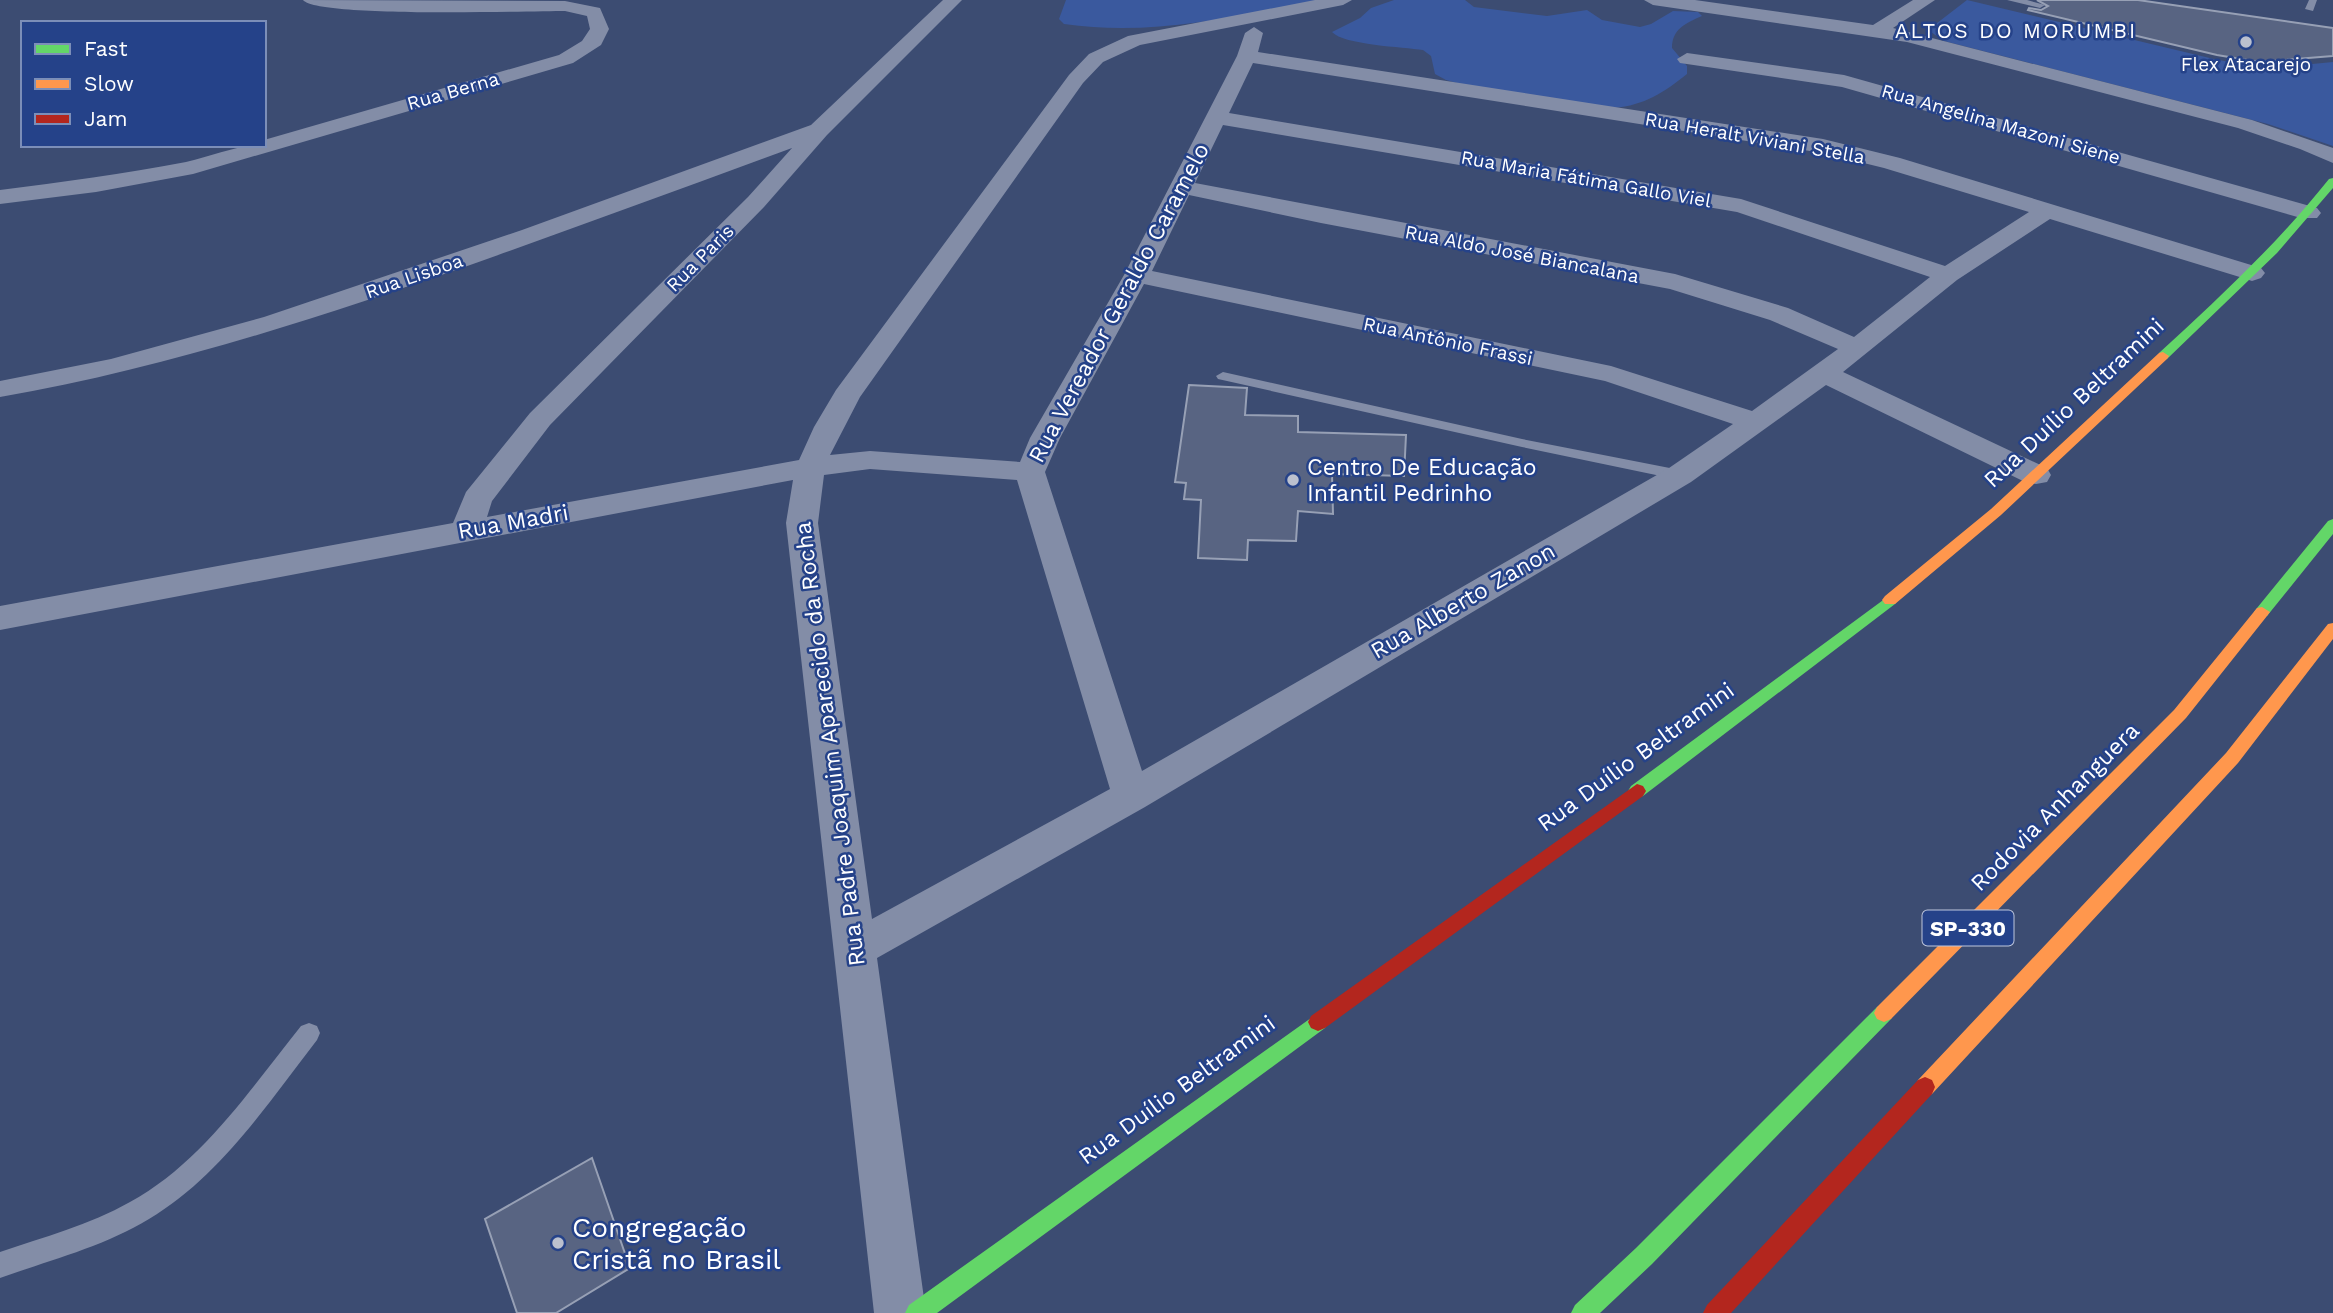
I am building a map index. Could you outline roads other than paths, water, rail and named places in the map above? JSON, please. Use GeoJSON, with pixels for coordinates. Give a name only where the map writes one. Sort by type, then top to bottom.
{"type":"FeatureCollection","features":[{"type":"Feature","properties":{"kind":"main road","name":"Rua Duílio Beltramini"},"geometry":{"type":"LineString","coordinates":[[917,1313],[1696,748],[1924,575],[2036,475],[2252,273],[2309,213],[2333,181]]}},
{"type":"Feature","properties":{"kind":"main road","name":"Rodovia Anhanguera"},"geometry":{"type":"LineString","coordinates":[[1583,1313],[1644,1256],[2180,713],[2333,524]]}},
{"type":"Feature","properties":{"kind":"main road","name":"SP-330"},"geometry":{"type":"LineString","coordinates":[[1715,1313],[2232,758],[2333,628]]}},
{"type":"Feature","properties":{"kind":"street","name":"Rua Berna"},"geometry":{"type":"LineString","coordinates":[[266,146],[566,59],[588,46],[599,34],[601,24],[594,12],[565,6],[360,6],[312,0]]}},
{"type":"Feature","properties":{"kind":"street","name":"Rua Paris"},"geometry":{"type":"LineString","coordinates":[[467,530],[477,499],[540,419],[741,195],[819,130],[953,0]]}},
{"type":"Feature","properties":{"kind":"street","name":"Rua Padre Joaquim Aparecido da Rocha"},"geometry":{"type":"LineString","coordinates":[[900,1313],[802,523],[804,488],[820,439],[846,396],[1076,79],[1089,65],[1115,48],[1135,40],[1343,0]]}},
{"type":"Feature","properties":{"kind":"street"},"geometry":{"type":"LineString","coordinates":[[1653,0],[1877,30],[2294,139],[2333,156]]}},
{"type":"Feature","properties":{"kind":"street"},"geometry":{"type":"LineString","coordinates":[[1877,30],[1927,0]]}},
{"type":"Feature","properties":{"kind":"street","name":"Rua Vereador Geraldo Caramelo"},"geometry":{"type":"LineString","coordinates":[[1131,796],[1030,472],[1045,438],[1137,275],[1182,187],[1247,56],[1259,16]]}},
{"type":"Feature","properties":{"kind":"street","name":"Rua Heralt Viviani Stella"},"geometry":{"type":"LineString","coordinates":[[1247,56],[1823,146],[1892,163],[2252,273]]}},
{"type":"Feature","properties":{"kind":"street","name":"Rua Angelina Mazoni Siene"},"geometry":{"type":"LineString","coordinates":[[1687,59],[1844,81],[2309,213]]}},
{"type":"Feature","properties":{"kind":"street","name":"Rua Maria Fátima Gallo Viel"},"geometry":{"type":"LineString","coordinates":[[1215,117],[1741,206],[1948,275]]}},
{"type":"Feature","properties":{"kind":"street","name":"Rua Lisboa"},"geometry":{"type":"LineString","coordinates":[[0,389],[106,370],[218,342],[282,322],[691,178],[819,130]]}},
{"type":"Feature","properties":{"kind":"street","name":"Rua Berna"},"geometry":{"type":"LineString","coordinates":[[0,197],[121,181],[204,164],[263,147]]}},
{"type":"Feature","properties":{"kind":"street"},"geometry":{"type":"LineString","coordinates":[[691,178],[741,195]]}},
{"type":"Feature","properties":{"kind":"street","name":"Rua Aldo José Biancalana"},"geometry":{"type":"LineString","coordinates":[[1182,187],[1675,282],[1779,314],[1856,347]]}},
{"type":"Feature","properties":{"kind":"street","name":"Rua Alberto Zanon"},"geometry":{"type":"LineString","coordinates":[[854,950],[1131,796],[1680,475],[1824,374],[1948,275],[2045,211]]}},
{"type":"Feature","properties":{"kind":"street","name":"Rua Antônio Frassi"},"geometry":{"type":"LineString","coordinates":[[1137,275],[1611,374],[1755,422]]}},
{"type":"Feature","properties":{"kind":"street"},"geometry":{"type":"LineString","coordinates":[[1824,374],[2036,475]]}},
{"type":"Feature","properties":{"kind":"street","name":"Rua Madri"},"geometry":{"type":"LineString","coordinates":[[0,618],[811,467],[870,460],[1030,472]]}},
{"type":"Feature","properties":{"kind":"lane"},"geometry":{"type":"LineString","coordinates":[[2011,0],[2040,5]]}},
{"type":"Feature","properties":{"kind":"lane"},"geometry":{"type":"LineString","coordinates":[[1223,376],[1522,443],[1680,475]]}},
{"type":"Feature","properties":{"kind":"lane"},"geometry":{"type":"LineString","coordinates":[[0,1265],[113,1225],[167,1192],[206,1158],[309,1033]]}},
{"type":"Feature","properties":{"kind":"place","name":"Flex Atacarejo"},"geometry":{"type":"Point","coordinates":[2246,42]}},
{"type":"Feature","properties":{"kind":"place","name":"Centro De Educação Infantil Pedrinho"},"geometry":{"type":"Point","coordinates":[1293,480]}},
{"type":"Feature","properties":{"kind":"place","name":"Congregação Cristã no Brasil"},"geometry":{"type":"Point","coordinates":[558,1243]}},
{"type":"Feature","properties":{"kind":"district","name":"ALTOS DO MORUMBI"},"geometry":{"type":"Point","coordinates":[2016,30]}}]}
